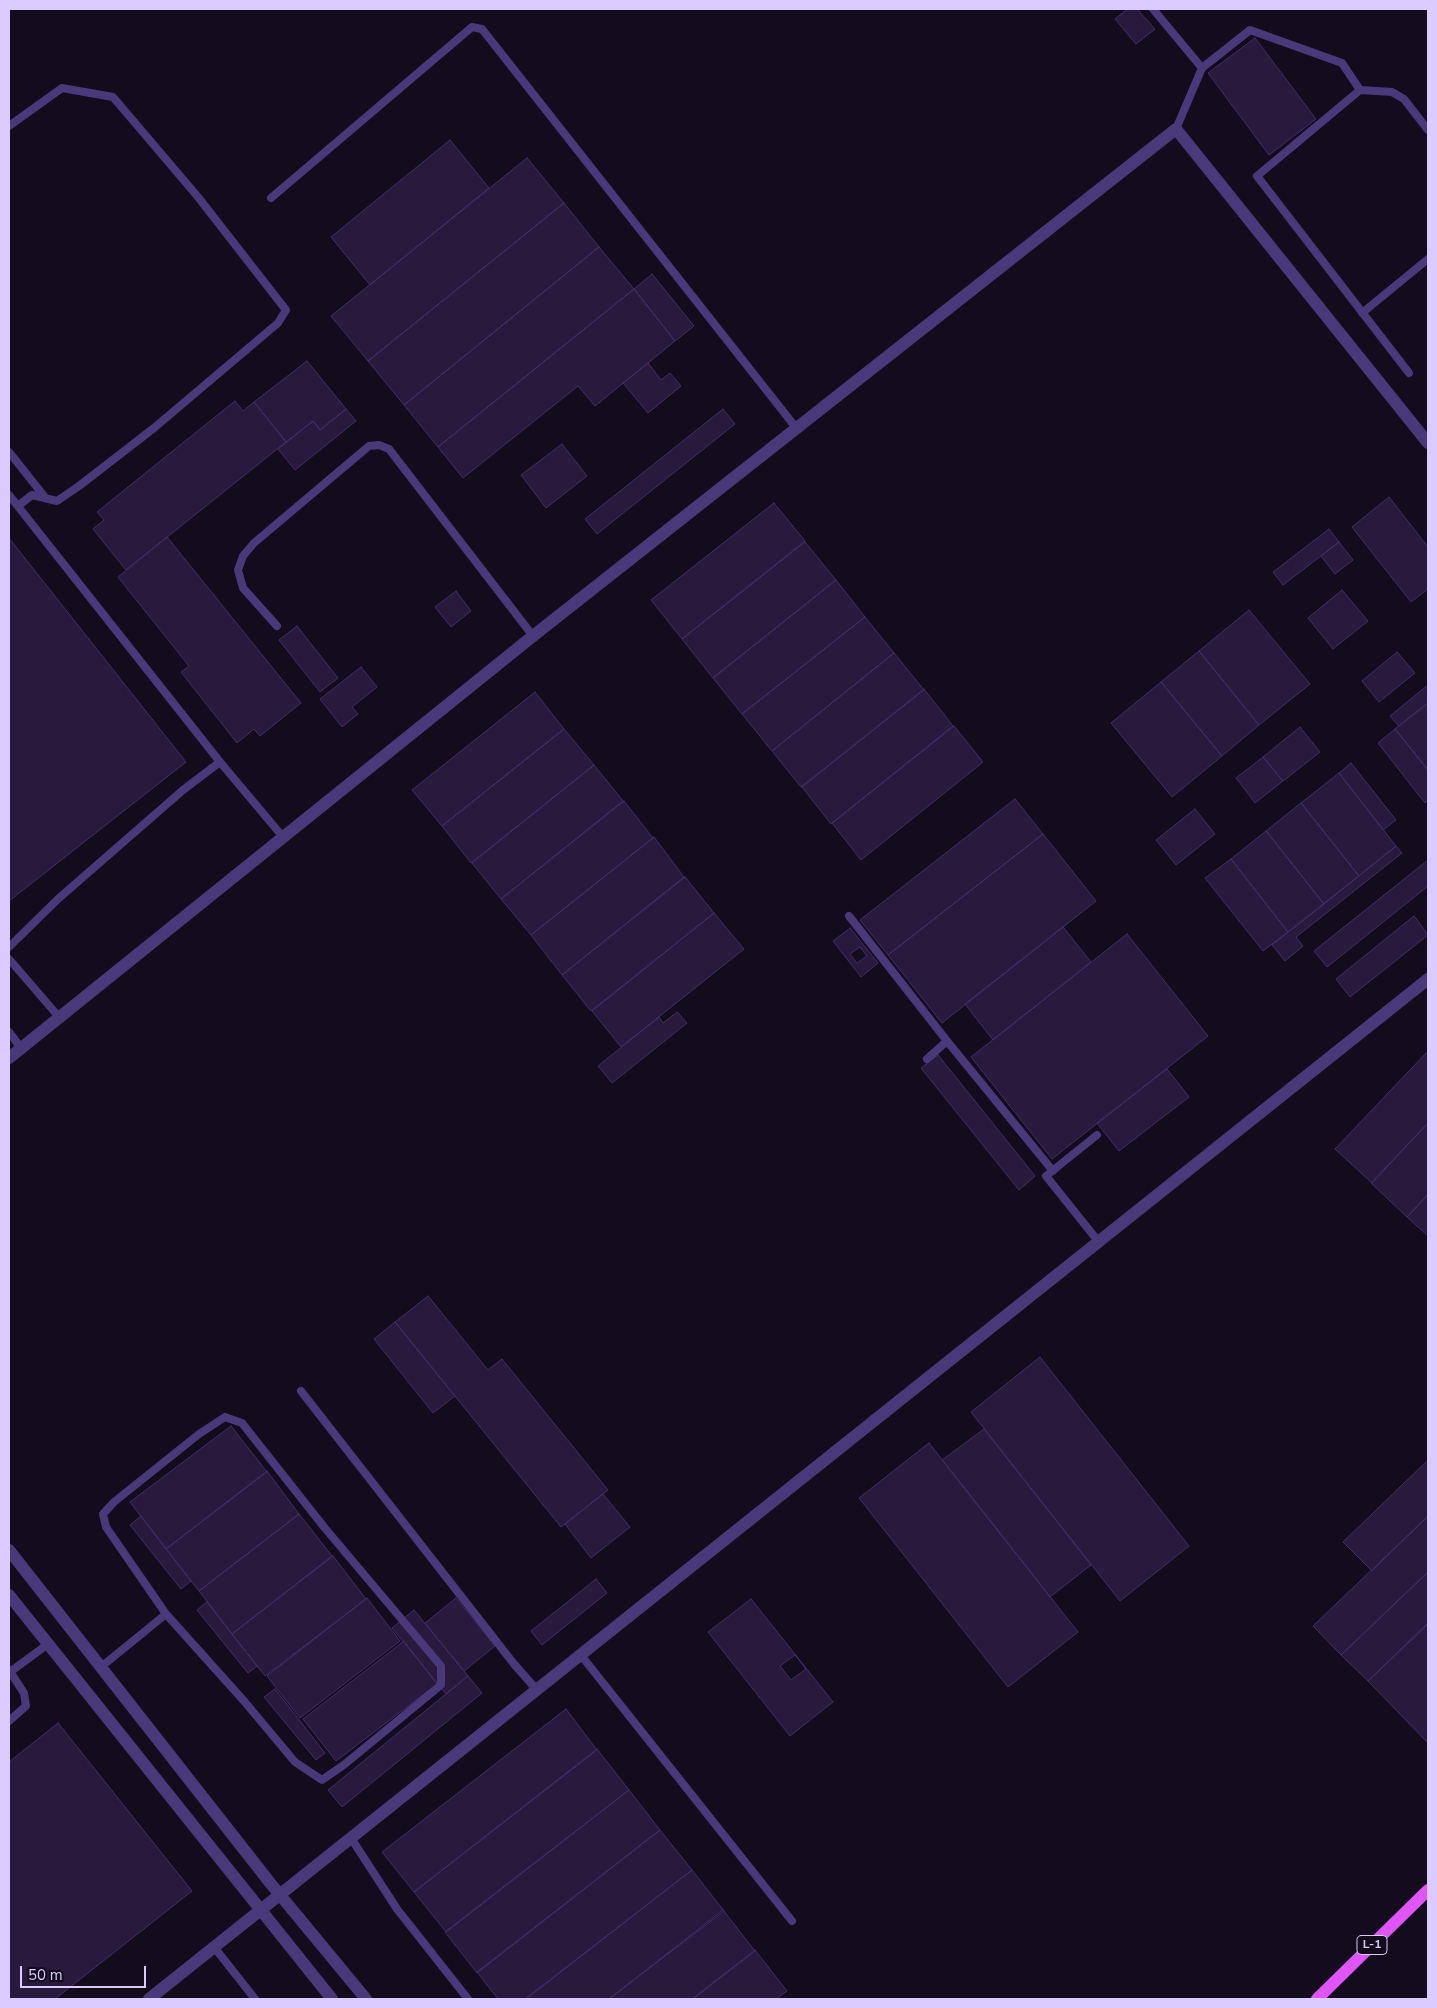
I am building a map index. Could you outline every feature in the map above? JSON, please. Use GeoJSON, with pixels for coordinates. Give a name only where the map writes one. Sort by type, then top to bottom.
{"type":"FeatureCollection","features":[{"type":"Feature","properties":{"kind":"main road","name":"L-1"},"geometry":{"type":"LineString","coordinates":[[1316,1999],[1428,1890]]}},
{"type":"Feature","properties":{"kind":"street"},"geometry":{"type":"LineString","coordinates":[[9,1058],[534,636],[1176,130],[1428,442]]}},
{"type":"Feature","properties":{"kind":"street"},"geometry":{"type":"LineString","coordinates":[[149,1999],[1428,979]]}},
{"type":"Feature","properties":{"kind":"street"},"geometry":{"type":"LineString","coordinates":[[9,1550],[280,1895],[366,1999]]}},
{"type":"Feature","properties":{"kind":"street"},"geometry":{"type":"LineString","coordinates":[[9,1595],[332,1999]]}},
{"type":"Feature","properties":{"kind":"lane"},"geometry":{"type":"LineString","coordinates":[[1153,9],[1202,68]]}},
{"type":"Feature","properties":{"kind":"lane"},"geometry":{"type":"LineString","coordinates":[[271,198],[472,27],[482,29],[797,429]]}},
{"type":"Feature","properties":{"kind":"lane"},"geometry":{"type":"LineString","coordinates":[[1176,130],[1202,68],[1250,30],[1342,64],[1360,90]]}},
{"type":"Feature","properties":{"kind":"lane"},"geometry":{"type":"LineString","coordinates":[[9,126],[62,88],[112,97],[198,197],[286,310],[278,323],[154,428],[57,501],[44,496],[32,495],[18,506]]}},
{"type":"Feature","properties":{"kind":"lane"},"geometry":{"type":"LineString","coordinates":[[1408,374],[1257,176],[1360,90],[1392,92],[1404,99],[1428,130]]}},
{"type":"Feature","properties":{"kind":"lane"},"geometry":{"type":"LineString","coordinates":[[1362,313],[1428,259]]}},
{"type":"Feature","properties":{"kind":"lane"},"geometry":{"type":"LineString","coordinates":[[277,626],[243,588],[238,570],[243,556],[254,543],[369,446],[380,445],[388,449],[534,636]]}},
{"type":"Feature","properties":{"kind":"lane"},"geometry":{"type":"LineString","coordinates":[[9,452],[44,496]]}},
{"type":"Feature","properties":{"kind":"lane"},"geometry":{"type":"LineString","coordinates":[[9,495],[220,762],[283,837]]}},
{"type":"Feature","properties":{"kind":"lane"},"geometry":{"type":"LineString","coordinates":[[9,947],[58,899],[184,790],[220,762]]}},
{"type":"Feature","properties":{"kind":"lane"},"geometry":{"type":"LineString","coordinates":[[850,916],[947,1041],[1053,1171]]}},
{"type":"Feature","properties":{"kind":"lane"},"geometry":{"type":"LineString","coordinates":[[9,959],[59,1017]]}},
{"type":"Feature","properties":{"kind":"lane"},"geometry":{"type":"LineString","coordinates":[[9,1032],[21,1048]]}},
{"type":"Feature","properties":{"kind":"lane"},"geometry":{"type":"LineString","coordinates":[[927,1059],[947,1041]]}},
{"type":"Feature","properties":{"kind":"lane"},"geometry":{"type":"LineString","coordinates":[[1097,1135],[1046,1176],[1098,1241]]}},
{"type":"Feature","properties":{"kind":"lane"},"geometry":{"type":"LineString","coordinates":[[302,1391],[514,1664],[536,1689]]}},
{"type":"Feature","properties":{"kind":"lane"},"geometry":{"type":"LineString","coordinates":[[225,1417],[242,1423],[324,1527],[441,1666],[441,1685],[345,1764],[322,1780],[295,1762],[244,1701],[166,1614],[106,1527],[103,1514],[114,1502],[191,1440],[225,1417]]}},
{"type":"Feature","properties":{"kind":"lane"},"geometry":{"type":"LineString","coordinates":[[101,1668],[166,1614]]}},
{"type":"Feature","properties":{"kind":"lane"},"geometry":{"type":"LineString","coordinates":[[9,1721],[26,1706],[24,1693],[9,1671],[48,1644]]}},
{"type":"Feature","properties":{"kind":"lane"},"geometry":{"type":"LineString","coordinates":[[580,1654],[792,1921]]}},
{"type":"Feature","properties":{"kind":"lane"},"geometry":{"type":"LineString","coordinates":[[351,1838],[397,1909],[468,1999]]}},
{"type":"Feature","properties":{"kind":"lane"},"geometry":{"type":"LineString","coordinates":[[214,1947],[255,1999]]}},
{"type":"Feature","properties":{"kind":"building"},"geometry":{"type":"Polygon","coordinates":[[[1128,9],[1137,9],[1155,29],[1136,44],[1115,19],[1128,9]]]}},
{"type":"Feature","properties":{"kind":"building"},"geometry":{"type":"Polygon","coordinates":[[[1255,38],[1316,119],[1269,155],[1208,73],[1255,38]]]}},
{"type":"Feature","properties":{"kind":"building"},"geometry":{"type":"Polygon","coordinates":[[[450,140],[489,188],[370,285],[331,237],[450,140]]]}},
{"type":"Feature","properties":{"kind":"building"},"geometry":{"type":"Polygon","coordinates":[[[527,158],[564,203],[368,361],[331,316],[527,158]]]}},
{"type":"Feature","properties":{"kind":"building"},"geometry":{"type":"Polygon","coordinates":[[[564,203],[599,247],[404,405],[368,361],[564,203]]]}},
{"type":"Feature","properties":{"kind":"building"},"geometry":{"type":"Polygon","coordinates":[[[599,247],[634,289],[438,447],[404,405],[599,247]]]}},
{"type":"Feature","properties":{"kind":"building"},"geometry":{"type":"Polygon","coordinates":[[[652,274],[694,326],[675,341],[634,289],[652,274]]]}},
{"type":"Feature","properties":{"kind":"building"},"geometry":{"type":"Polygon","coordinates":[[[634,289],[675,341],[595,406],[578,386],[463,478],[438,447],[634,289]]]}},
{"type":"Feature","properties":{"kind":"building"},"geometry":{"type":"Polygon","coordinates":[[[307,361],[346,409],[320,430],[313,421],[286,442],[254,402],[307,361]]]}},
{"type":"Feature","properties":{"kind":"building"},"geometry":{"type":"Polygon","coordinates":[[[648,363],[661,380],[670,373],[681,386],[648,413],[623,383],[648,363]]]}},
{"type":"Feature","properties":{"kind":"building"},"geometry":{"type":"Polygon","coordinates":[[[235,401],[243,411],[254,402],[286,442],[126,570],[93,529],[104,520],[97,512],[235,401]]]}},
{"type":"Feature","properties":{"kind":"building"},"geometry":{"type":"Polygon","coordinates":[[[346,409],[356,421],[295,470],[278,449],[313,421],[320,430],[346,409]]]}},
{"type":"Feature","properties":{"kind":"building"},"geometry":{"type":"Polygon","coordinates":[[[723,409],[735,424],[597,534],[585,519],[723,409]]]}},
{"type":"Feature","properties":{"kind":"building"},"geometry":{"type":"Polygon","coordinates":[[[562,444],[587,476],[546,508],[521,475],[562,444]]]}},
{"type":"Feature","properties":{"kind":"building"},"geometry":{"type":"Polygon","coordinates":[[[1389,497],[1428,547],[1428,589],[1411,602],[1352,527],[1389,497]]]}},
{"type":"Feature","properties":{"kind":"building"},"geometry":{"type":"Polygon","coordinates":[[[774,503],[805,541],[682,639],[651,600],[774,503]]]}},
{"type":"Feature","properties":{"kind":"building"},"geometry":{"type":"Polygon","coordinates":[[[1329,529],[1339,542],[1283,585],[1273,572],[1329,529]]]}},
{"type":"Feature","properties":{"kind":"building"},"geometry":{"type":"Polygon","coordinates":[[[167,537],[301,703],[260,736],[254,729],[237,743],[181,672],[189,666],[118,577],[167,537]]]}},
{"type":"Feature","properties":{"kind":"building"},"geometry":{"type":"Polygon","coordinates":[[[9,538],[186,762],[9,901],[9,538]]]}},
{"type":"Feature","properties":{"kind":"building"},"geometry":{"type":"Polygon","coordinates":[[[805,542],[836,580],[713,678],[682,639],[805,542]]]}},
{"type":"Feature","properties":{"kind":"building"},"geometry":{"type":"Polygon","coordinates":[[[1339,542],[1353,560],[1335,574],[1321,556],[1339,542]]]}},
{"type":"Feature","properties":{"kind":"building"},"geometry":{"type":"Polygon","coordinates":[[[836,580],[865,617],[742,714],[713,678],[836,580]]]}},
{"type":"Feature","properties":{"kind":"building"},"geometry":{"type":"Polygon","coordinates":[[[1342,590],[1368,621],[1333,649],[1308,618],[1342,590]]]}},
{"type":"Feature","properties":{"kind":"building"},"geometry":{"type":"Polygon","coordinates":[[[456,591],[471,611],[451,627],[435,607],[456,591]]]}},
{"type":"Feature","properties":{"kind":"building"},"geometry":{"type":"Polygon","coordinates":[[[1249,610],[1310,684],[1259,725],[1199,651],[1249,610]]]}},
{"type":"Feature","properties":{"kind":"building"},"geometry":{"type":"Polygon","coordinates":[[[865,617],[894,653],[772,751],[742,714],[865,617]]]}},
{"type":"Feature","properties":{"kind":"building"},"geometry":{"type":"Polygon","coordinates":[[[297,626],[338,678],[320,692],[279,640],[297,626]]]}},
{"type":"Feature","properties":{"kind":"building"},"geometry":{"type":"Polygon","coordinates":[[[1199,651],[1259,725],[1222,756],[1161,682],[1199,651]]]}},
{"type":"Feature","properties":{"kind":"building"},"geometry":{"type":"Polygon","coordinates":[[[1397,652],[1415,673],[1379,702],[1362,681],[1397,652]]]}},
{"type":"Feature","properties":{"kind":"building"},"geometry":{"type":"Polygon","coordinates":[[[894,653],[924,690],[801,787],[772,751],[894,653]]]}},
{"type":"Feature","properties":{"kind":"building"},"geometry":{"type":"Polygon","coordinates":[[[361,667],[377,687],[352,707],[358,714],[342,727],[320,699],[361,667]]]}},
{"type":"Feature","properties":{"kind":"building"},"geometry":{"type":"Polygon","coordinates":[[[1161,682],[1222,756],[1172,797],[1111,723],[1161,682]]]}},
{"type":"Feature","properties":{"kind":"building"},"geometry":{"type":"Polygon","coordinates":[[[1428,685],[1428,703],[1399,726],[1390,716],[1428,685]]]}},
{"type":"Feature","properties":{"kind":"building"},"geometry":{"type":"Polygon","coordinates":[[[924,689],[953,726],[831,824],[802,787],[924,689]]]}},
{"type":"Feature","properties":{"kind":"building"},"geometry":{"type":"Polygon","coordinates":[[[535,692],[564,729],[442,826],[412,790],[535,692]]]}},
{"type":"Feature","properties":{"kind":"building"},"geometry":{"type":"Polygon","coordinates":[[[1428,703],[1428,770],[1395,729],[1428,703]]]}},
{"type":"Feature","properties":{"kind":"building"},"geometry":{"type":"Polygon","coordinates":[[[954,726],[983,762],[861,860],[832,823],[954,726]]]}},
{"type":"Feature","properties":{"kind":"building"},"geometry":{"type":"Polygon","coordinates":[[[1300,727],[1320,752],[1283,781],[1263,757],[1300,727]]]}},
{"type":"Feature","properties":{"kind":"building"},"geometry":{"type":"Polygon","coordinates":[[[564,729],[594,765],[471,863],[442,826],[564,729]]]}},
{"type":"Feature","properties":{"kind":"building"},"geometry":{"type":"Polygon","coordinates":[[[1395,729],[1428,770],[1428,800],[1425,803],[1378,743],[1395,729]]]}},
{"type":"Feature","properties":{"kind":"building"},"geometry":{"type":"Polygon","coordinates":[[[1263,757],[1283,781],[1255,803],[1236,778],[1263,757]]]}},
{"type":"Feature","properties":{"kind":"building"},"geometry":{"type":"Polygon","coordinates":[[[1351,763],[1396,820],[1383,830],[1339,773],[1351,763]]]}},
{"type":"Feature","properties":{"kind":"building"},"geometry":{"type":"Polygon","coordinates":[[[594,765],[623,801],[501,899],[472,863],[594,765]]]}},
{"type":"Feature","properties":{"kind":"building"},"geometry":{"type":"Polygon","coordinates":[[[1339,773],[1396,846],[1359,876],[1301,803],[1339,773]]]}},
{"type":"Feature","properties":{"kind":"building"},"geometry":{"type":"Polygon","coordinates":[[[1015,799],[1043,834],[888,955],[860,920],[1015,799]]]}},
{"type":"Feature","properties":{"kind":"building"},"geometry":{"type":"Polygon","coordinates":[[[624,801],[653,838],[531,935],[501,899],[624,801]]]}},
{"type":"Feature","properties":{"kind":"building"},"geometry":{"type":"Polygon","coordinates":[[[1301,803],[1359,876],[1324,904],[1266,831],[1301,803]]]}},
{"type":"Feature","properties":{"kind":"building"},"geometry":{"type":"Polygon","coordinates":[[[1195,809],[1215,834],[1176,865],[1156,840],[1195,809]]]}},
{"type":"Feature","properties":{"kind":"building"},"geometry":{"type":"Polygon","coordinates":[[[1266,831],[1324,904],[1288,932],[1231,859],[1266,831]]]}},
{"type":"Feature","properties":{"kind":"building"},"geometry":{"type":"Polygon","coordinates":[[[1043,834],[1096,901],[942,1023],[888,955],[1043,834]]]}},
{"type":"Feature","properties":{"kind":"building"},"geometry":{"type":"Polygon","coordinates":[[[654,837],[684,877],[562,975],[531,935],[654,837]]]}},
{"type":"Feature","properties":{"kind":"building"},"geometry":{"type":"Polygon","coordinates":[[[1396,846],[1402,853],[1296,937],[1303,946],[1285,961],[1272,945],[1396,846]]]}},
{"type":"Feature","properties":{"kind":"building"},"geometry":{"type":"Polygon","coordinates":[[[1231,859],[1288,932],[1263,951],[1205,878],[1231,859]]]}},
{"type":"Feature","properties":{"kind":"building"},"geometry":{"type":"Polygon","coordinates":[[[1428,860],[1428,886],[1327,967],[1314,951],[1428,860]]]}},
{"type":"Feature","properties":{"kind":"building"},"geometry":{"type":"Polygon","coordinates":[[[685,877],[714,913],[591,1011],[562,975],[685,877]]]}},
{"type":"Feature","properties":{"kind":"building"},"geometry":{"type":"Polygon","coordinates":[[[714,913],[744,949],[621,1047],[592,1011],[714,913]]]}},
{"type":"Feature","properties":{"kind":"building"},"geometry":{"type":"Polygon","coordinates":[[[1414,916],[1428,935],[1350,997],[1336,979],[1414,916]]]}},
{"type":"Feature","properties":{"kind":"building"},"geometry":{"type":"Polygon","coordinates":[[[1063,927],[1091,962],[993,1040],[965,1004],[1063,927]]]}},
{"type":"Feature","properties":{"kind":"building"},"geometry":{"type":"Polygon","coordinates":[[[850,928],[878,963],[861,977],[833,941],[850,928]]]}},
{"type":"Feature","properties":{"kind":"building"},"geometry":{"type":"Polygon","coordinates":[[[1127,934],[1208,1036],[1052,1159],[971,1057],[1127,934]]]}},
{"type":"Feature","properties":{"kind":"building"},"geometry":{"type":"Polygon","coordinates":[[[860,947],[867,956],[857,963],[850,954],[860,947]]]}},
{"type":"Feature","properties":{"kind":"building"},"geometry":{"type":"Polygon","coordinates":[[[677,1012],[687,1023],[612,1083],[598,1066],[659,1017],[663,1023],[677,1012]]]}},
{"type":"Feature","properties":{"kind":"building"},"geometry":{"type":"Polygon","coordinates":[[[1428,1051],[1428,1123],[1372,1183],[1335,1149],[1428,1051]]]}},
{"type":"Feature","properties":{"kind":"building"},"geometry":{"type":"Polygon","coordinates":[[[938,1055],[1035,1176],[1019,1190],[921,1068],[938,1055]]]}},
{"type":"Feature","properties":{"kind":"building"},"geometry":{"type":"Polygon","coordinates":[[[1167,1069],[1189,1097],[1119,1151],[1097,1123],[1167,1069]]]}},
{"type":"Feature","properties":{"kind":"building"},"geometry":{"type":"Polygon","coordinates":[[[1428,1123],[1428,1195],[1407,1217],[1371,1183],[1428,1123]]]}},
{"type":"Feature","properties":{"kind":"building"},"geometry":{"type":"Polygon","coordinates":[[[1428,1194],[1428,1236],[1407,1217],[1428,1194]]]}},
{"type":"Feature","properties":{"kind":"building"},"geometry":{"type":"Polygon","coordinates":[[[428,1296],[488,1370],[502,1359],[608,1490],[561,1527],[395,1322],[428,1296]]]}},
{"type":"Feature","properties":{"kind":"building"},"geometry":{"type":"Polygon","coordinates":[[[395,1322],[455,1396],[433,1413],[374,1339],[395,1322]]]}},
{"type":"Feature","properties":{"kind":"building"},"geometry":{"type":"Polygon","coordinates":[[[1040,1357],[1189,1546],[1120,1601],[971,1412],[1040,1357]]]}},
{"type":"Feature","properties":{"kind":"building"},"geometry":{"type":"Polygon","coordinates":[[[231,1426],[267,1472],[166,1549],[130,1502],[231,1426]]]}},
{"type":"Feature","properties":{"kind":"building"},"geometry":{"type":"Polygon","coordinates":[[[984,1429],[1091,1565],[1050,1597],[942,1460],[984,1429]]]}},
{"type":"Feature","properties":{"kind":"building"},"geometry":{"type":"Polygon","coordinates":[[[929,1443],[1078,1632],[1008,1687],[859,1498],[929,1443]]]}},
{"type":"Feature","properties":{"kind":"building"},"geometry":{"type":"Polygon","coordinates":[[[1428,1460],[1428,1516],[1372,1571],[1343,1542],[1428,1460]]]}},
{"type":"Feature","properties":{"kind":"building"},"geometry":{"type":"Polygon","coordinates":[[[267,1471],[299,1514],[199,1591],[166,1549],[267,1471]]]}},
{"type":"Feature","properties":{"kind":"building"},"geometry":{"type":"Polygon","coordinates":[[[603,1494],[630,1527],[591,1558],[565,1524],[603,1494]]]}},
{"type":"Feature","properties":{"kind":"building"},"geometry":{"type":"Polygon","coordinates":[[[299,1514],[332,1556],[232,1634],[199,1591],[299,1514]]]}},
{"type":"Feature","properties":{"kind":"building"},"geometry":{"type":"Polygon","coordinates":[[[141,1516],[191,1581],[181,1589],[130,1525],[141,1516]]]}},
{"type":"Feature","properties":{"kind":"building"},"geometry":{"type":"Polygon","coordinates":[[[1428,1516],[1428,1572],[1341,1655],[1313,1626],[1428,1516]]]}},
{"type":"Feature","properties":{"kind":"building"},"geometry":{"type":"Polygon","coordinates":[[[333,1556],[366,1599],[265,1676],[232,1634],[333,1556]]]}},
{"type":"Feature","properties":{"kind":"building"},"geometry":{"type":"Polygon","coordinates":[[[1428,1572],[1428,1624],[1368,1681],[1341,1655],[1428,1572]]]}},
{"type":"Feature","properties":{"kind":"building"},"geometry":{"type":"Polygon","coordinates":[[[596,1579],[607,1593],[542,1645],[531,1631],[596,1579]]]}},
{"type":"Feature","properties":{"kind":"building"},"geometry":{"type":"Polygon","coordinates":[[[367,1598],[400,1641],[300,1718],[267,1676],[367,1598]]]}},
{"type":"Feature","properties":{"kind":"building"},"geometry":{"type":"Polygon","coordinates":[[[456,1598],[495,1646],[464,1671],[425,1623],[456,1598]]]}},
{"type":"Feature","properties":{"kind":"building"},"geometry":{"type":"Polygon","coordinates":[[[751,1599],[833,1702],[790,1736],[708,1632],[751,1599]]]}},
{"type":"Feature","properties":{"kind":"building"},"geometry":{"type":"Polygon","coordinates":[[[207,1602],[257,1666],[248,1673],[197,1610],[207,1602]]]}},
{"type":"Feature","properties":{"kind":"building"},"geometry":{"type":"Polygon","coordinates":[[[414,1610],[468,1676],[446,1694],[392,1628],[414,1610]]]}},
{"type":"Feature","properties":{"kind":"building"},"geometry":{"type":"Polygon","coordinates":[[[1428,1623],[1428,1743],[1368,1681],[1428,1623]]]}},
{"type":"Feature","properties":{"kind":"building"},"geometry":{"type":"Polygon","coordinates":[[[404,1641],[437,1684],[336,1761],[303,1719],[404,1641]]]}},
{"type":"Feature","properties":{"kind":"building"},"geometry":{"type":"Polygon","coordinates":[[[795,1655],[806,1669],[791,1680],[780,1666],[795,1655]]]}},
{"type":"Feature","properties":{"kind":"building"},"geometry":{"type":"Polygon","coordinates":[[[468,1676],[482,1693],[342,1807],[328,1790],[468,1676]]]}},
{"type":"Feature","properties":{"kind":"building"},"geometry":{"type":"Polygon","coordinates":[[[275,1689],[325,1753],[316,1760],[264,1697],[275,1689]]]}},
{"type":"Feature","properties":{"kind":"building"},"geometry":{"type":"Polygon","coordinates":[[[566,1709],[597,1750],[414,1892],[382,1852],[566,1709]]]}},
{"type":"Feature","properties":{"kind":"building"},"geometry":{"type":"Polygon","coordinates":[[[58,1723],[192,1891],[55,1999],[9,1999],[9,1762],[58,1723]]]}},
{"type":"Feature","properties":{"kind":"building"},"geometry":{"type":"Polygon","coordinates":[[[597,1749],[629,1790],[446,1932],[414,1892],[597,1749]]]}},
{"type":"Feature","properties":{"kind":"building"},"geometry":{"type":"Polygon","coordinates":[[[629,1790],[660,1830],[477,1973],[445,1932],[629,1790]]]}},
{"type":"Feature","properties":{"kind":"building"},"geometry":{"type":"Polygon","coordinates":[[[660,1830],[692,1870],[526,1999],[498,1999],[477,1972],[660,1830]]]}},
{"type":"Feature","properties":{"kind":"building"},"geometry":{"type":"Polygon","coordinates":[[[692,1870],[724,1911],[609,1999],[525,1999],[692,1870]]]}},
{"type":"Feature","properties":{"kind":"building"},"geometry":{"type":"Polygon","coordinates":[[[723,1910],[755,1951],[693,1999],[609,1999],[723,1910]]]}},
{"type":"Feature","properties":{"kind":"building"},"geometry":{"type":"Polygon","coordinates":[[[755,1950],[787,1991],[776,1999],[692,1999],[755,1950]]]}}]}
